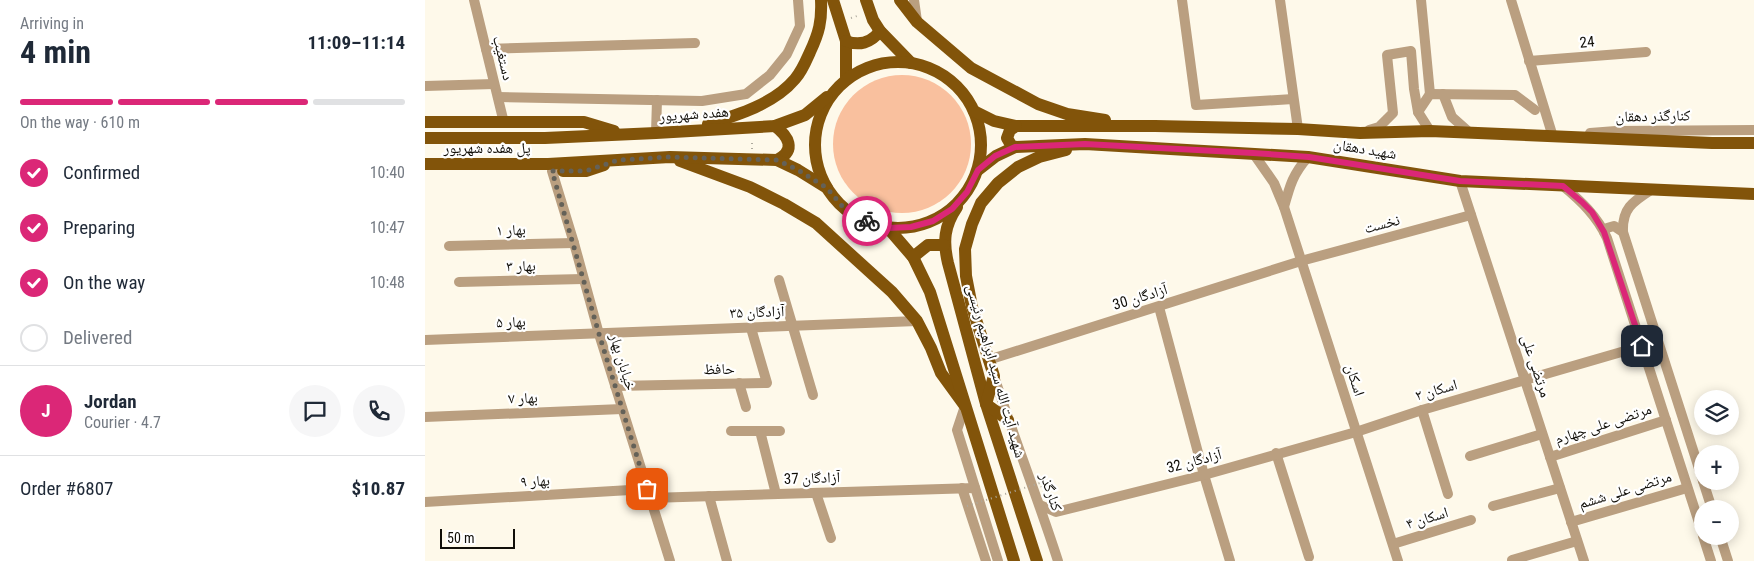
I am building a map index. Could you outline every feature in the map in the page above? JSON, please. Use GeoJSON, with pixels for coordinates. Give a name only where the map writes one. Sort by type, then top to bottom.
{"type":"FeatureCollection","features":[{"type":"Feature","properties":{"kind":"main road"},"geometry":{"type":"LineString","coordinates":[[685,131],[742,114],[787,88],[803,67],[820,28],[821,0]]}},
{"type":"Feature","properties":{"kind":"main road"},"geometry":{"type":"LineString","coordinates":[[833,0],[846,41],[846,80]]}},
{"type":"Feature","properties":{"kind":"main road"},"geometry":{"type":"LineString","coordinates":[[866,0],[873,20],[880,32],[911,63]]}},
{"type":"Feature","properties":{"kind":"main road"},"geometry":{"type":"LineString","coordinates":[[900,0],[917,22],[971,68],[1038,104],[1067,114],[1155,126]]}},
{"type":"Feature","properties":{"kind":"main road"},"geometry":{"type":"LineString","coordinates":[[846,41],[856,44],[866,43],[880,32]]}},
{"type":"Feature","properties":{"kind":"main road"},"geometry":{"type":"LineString","coordinates":[[425,171],[550,167],[670,157],[777,160],[798,170],[827,188],[843,207],[864,221],[888,228],[911,227],[933,221],[952,209],[967,192],[978,170],[981,151],[980,130],[974,111],[959,88],[937,72],[911,63],[888,63],[866,69],[846,80],[835,91],[826,104],[818,124],[815,144],[818,165],[827,188]]}},
{"type":"Feature","properties":{"kind":"main road","name":"هفده شهریور"},"geometry":{"type":"LineString","coordinates":[[545,138],[775,126],[805,115],[835,91]]}},
{"type":"Feature","properties":{"kind":"main road","name":"شهید دهقان"},"geometry":{"type":"LineString","coordinates":[[974,111],[994,121],[1016,126],[1155,126],[1298,129],[1360,133],[1470,132],[1553,137],[1754,143]]}},
{"type":"Feature","properties":{"kind":"main road"},"geometry":{"type":"LineString","coordinates":[[425,122],[584,122],[627,134]]}},
{"type":"Feature","properties":{"kind":"main road"},"geometry":{"type":"LineString","coordinates":[[775,126],[785,134],[789,141],[787,151],[783,157],[777,160]]}},
{"type":"Feature","properties":{"kind":"main road"},"geometry":{"type":"LineString","coordinates":[[1015,147],[1009,143],[1007,138],[1010,130],[1016,126]]}},
{"type":"Feature","properties":{"kind":"main road","name":"پل هفده شهریور"},"geometry":{"type":"LineString","coordinates":[[425,138],[545,138]]}},
{"type":"Feature","properties":{"kind":"main road"},"geometry":{"type":"LineString","coordinates":[[1008,420],[986,404],[994,376],[972,307],[965,276],[965,249],[972,224],[981,203],[997,183],[1018,167],[1039,158],[1085,144]]}},
{"type":"Feature","properties":{"kind":"main road","name":"شهید دهقان"},"geometry":{"type":"LineString","coordinates":[[978,170],[995,156],[1015,147],[1085,144],[1309,157],[1460,181],[1754,194]]}},
{"type":"Feature","properties":{"kind":"main road"},"geometry":{"type":"LineString","coordinates":[[670,157],[750,187],[785,204],[815,223],[892,292],[917,321],[941,373],[965,406]]}},
{"type":"Feature","properties":{"kind":"main road","name":"پل هفده شهریور"},"geometry":{"type":"LineString","coordinates":[[425,164],[550,167]]}},
{"type":"Feature","properties":{"kind":"main road","name":"شهید آیت الله سید ابراهیم رئیسی"},"geometry":{"type":"LineString","coordinates":[[967,192],[949,218],[944,245],[986,404],[1037,561]]}},
{"type":"Feature","properties":{"kind":"main road"},"geometry":{"type":"LineString","coordinates":[[888,228],[913,258],[930,292],[1014,561]]}},
{"type":"Feature","properties":{"kind":"main road"},"geometry":{"type":"LineString","coordinates":[[913,258],[928,245],[944,245]]}},
{"type":"Feature","properties":{"kind":"street","name":"دستغیب"},"geometry":{"type":"LineString","coordinates":[[474,0],[504,123]]}},
{"type":"Feature","properties":{"kind":"street"},"geometry":{"type":"LineString","coordinates":[[498,97],[702,101],[746,94],[770,75],[787,54],[799,26],[798,0]]}},
{"type":"Feature","properties":{"kind":"street"},"geometry":{"type":"LineString","coordinates":[[914,0],[917,22]]}},
{"type":"Feature","properties":{"kind":"street"},"geometry":{"type":"LineString","coordinates":[[1182,0],[1196,105],[1293,99]]}},
{"type":"Feature","properties":{"kind":"street"},"geometry":{"type":"LineString","coordinates":[[1280,0],[1298,129]]}},
{"type":"Feature","properties":{"kind":"street"},"geometry":{"type":"LineString","coordinates":[[1418,112],[1431,94],[1421,0]]}},
{"type":"Feature","properties":{"kind":"street"},"geometry":{"type":"LineString","coordinates":[[1511,0],[1553,137]]}},
{"type":"Feature","properties":{"kind":"street"},"geometry":{"type":"LineString","coordinates":[[486,49],[695,43]]}},
{"type":"Feature","properties":{"kind":"street"},"geometry":{"type":"LineString","coordinates":[[1360,133],[1379,127],[1393,113],[1387,55],[1411,51],[1418,112],[1430,132]]}},
{"type":"Feature","properties":{"kind":"street","name":"24"},"geometry":{"type":"LineString","coordinates":[[1529,61],[1646,52]]}},
{"type":"Feature","properties":{"kind":"street"},"geometry":{"type":"LineString","coordinates":[[425,86],[495,84]]}},
{"type":"Feature","properties":{"kind":"street"},"geometry":{"type":"LineString","coordinates":[[1431,94],[1515,95],[1535,110]]}},
{"type":"Feature","properties":{"kind":"street"},"geometry":{"type":"LineString","coordinates":[[1443,94],[1452,117],[1470,132]]}},
{"type":"Feature","properties":{"kind":"street"},"geometry":{"type":"LineString","coordinates":[[656,133],[657,100]]}},
{"type":"Feature","properties":{"kind":"street","name":"کنارگذر دهقان"},"geometry":{"type":"LineString","coordinates":[[1553,137],[1616,131],[1754,130]]}},
{"type":"Feature","properties":{"kind":"street","name":"اسکان"},"geometry":{"type":"LineString","coordinates":[[1253,153],[1274,183],[1284,207],[1398,561]]}},
{"type":"Feature","properties":{"kind":"street"},"geometry":{"type":"LineString","coordinates":[[1284,207],[1296,170],[1309,157]]}},
{"type":"Feature","properties":{"kind":"street","name":"خیابان بهار"},"geometry":{"type":"LineString","coordinates":[[550,167],[574,243],[599,334],[670,561]]}},
{"type":"Feature","properties":{"kind":"street","name":"مرتضی علی"},"geometry":{"type":"LineString","coordinates":[[1460,181],[1584,561]]}},
{"type":"Feature","properties":{"kind":"street"},"geometry":{"type":"LineString","coordinates":[[1563,186],[1592,212],[1604,232],[1694,509]]}},
{"type":"Feature","properties":{"kind":"street"},"geometry":{"type":"LineString","coordinates":[[1651,190],[1634,201],[1623,219],[1623,232],[1694,453]]}},
{"type":"Feature","properties":{"kind":"street","name":"نخست"},"geometry":{"type":"LineString","coordinates":[[1301,261],[1471,215]]}},
{"type":"Feature","properties":{"kind":"street"},"geometry":{"type":"LineString","coordinates":[[1604,232],[1607,228],[1614,226],[1623,232]]}},
{"type":"Feature","properties":{"kind":"street","name":"بهار ۱"},"geometry":{"type":"LineString","coordinates":[[449,246],[574,243]]}},
{"type":"Feature","properties":{"kind":"street","name":"آزادگان 30"},"geometry":{"type":"LineString","coordinates":[[988,360],[1301,261]]}},
{"type":"Feature","properties":{"kind":"street","name":"بهار ۳"},"geometry":{"type":"LineString","coordinates":[[459,282],[583,279]]}},
{"type":"Feature","properties":{"kind":"street"},"geometry":{"type":"LineString","coordinates":[[779,280],[813,395]]}},
{"type":"Feature","properties":{"kind":"street"},"geometry":{"type":"LineString","coordinates":[[1159,307],[1204,474],[1230,561]]}},
{"type":"Feature","properties":{"kind":"street","name":"آزادگان ۳۵"},"geometry":{"type":"LineString","coordinates":[[599,334],[917,321]]}},
{"type":"Feature","properties":{"kind":"street","name":"حافظ"},"geometry":{"type":"LineString","coordinates":[[615,386],[767,383],[751,328]]}},
{"type":"Feature","properties":{"kind":"street","name":"بهار ۵"},"geometry":{"type":"LineString","coordinates":[[425,340],[599,334]]}},
{"type":"Feature","properties":{"kind":"street","name":"اسکان ۲"},"geometry":{"type":"LineString","coordinates":[[1356,432],[1422,410],[1642,346]]}},
{"type":"Feature","properties":{"kind":"street","name":"کنارگذر"},"geometry":{"type":"LineString","coordinates":[[994,376],[1058,561]]}},
{"type":"Feature","properties":{"kind":"street"},"geometry":{"type":"LineString","coordinates":[[739,383],[746,407]]}},
{"type":"Feature","properties":{"kind":"street"},"geometry":{"type":"LineString","coordinates":[[965,406],[957,430],[998,561]]}},
{"type":"Feature","properties":{"kind":"street","name":"بهار ۷"},"geometry":{"type":"LineString","coordinates":[[425,417],[622,409]]}},
{"type":"Feature","properties":{"kind":"street"},"geometry":{"type":"LineString","coordinates":[[1422,410],[1448,494]]}},
{"type":"Feature","properties":{"kind":"street","name":"مرتضی علی چهارم"},"geometry":{"type":"LineString","coordinates":[[1550,457],[1666,420]]}},
{"type":"Feature","properties":{"kind":"street"},"geometry":{"type":"LineString","coordinates":[[731,431],[780,431]]}},
{"type":"Feature","properties":{"kind":"street"},"geometry":{"type":"LineString","coordinates":[[759,431],[776,494]]}},
{"type":"Feature","properties":{"kind":"street","name":"آزادگان 32"},"geometry":{"type":"LineString","coordinates":[[1040,505],[1056,512],[1356,432]]}},
{"type":"Feature","properties":{"kind":"street"},"geometry":{"type":"LineString","coordinates":[[1470,456],[1542,434]]}},
{"type":"Feature","properties":{"kind":"street"},"geometry":{"type":"LineString","coordinates":[[1277,453],[1309,557]]}},
{"type":"Feature","properties":{"kind":"street"},"geometry":{"type":"LineString","coordinates":[[962,488],[986,561]]}},
{"type":"Feature","properties":{"kind":"street","name":"آزادگان 37"},"geometry":{"type":"LineString","coordinates":[[649,494],[709,496],[975,488]]}},
{"type":"Feature","properties":{"kind":"street"},"geometry":{"type":"LineString","coordinates":[[1493,506],[1560,488]]}},
{"type":"Feature","properties":{"kind":"street","name":"مرتضی علی ششم"},"geometry":{"type":"LineString","coordinates":[[1571,522],[1687,488]]}},
{"type":"Feature","properties":{"kind":"street"},"geometry":{"type":"LineString","coordinates":[[816,493],[831,538]]}},
{"type":"Feature","properties":{"kind":"street","name":"بهار ۹"},"geometry":{"type":"LineString","coordinates":[[425,502],[649,494]]}},
{"type":"Feature","properties":{"kind":"street"},"geometry":{"type":"LineString","coordinates":[[709,496],[727,561]]}},
{"type":"Feature","properties":{"kind":"street","name":"اسکان ۴"},"geometry":{"type":"LineString","coordinates":[[1393,544],[1471,520]]}},
{"type":"Feature","properties":{"kind":"street"},"geometry":{"type":"LineString","coordinates":[[1513,560],[1577,541]]}},
{"type":"Feature","properties":{"kind":"street"},"geometry":{"type":"LineString","coordinates":[[1704,545],[1707,560]]}},
{"type":"Feature","properties":{"kind":"street"},"geometry":{"type":"LineString","coordinates":[[1723,545],[1728,561]]}},
{"type":"Feature","properties":{"kind":"path"},"geometry":{"type":"LineString","coordinates":[[967,506],[1040,482],[1043,491]]}},
{"type":"Feature","properties":{"kind":"shaded area"},"geometry":{"type":"Polygon","coordinates":[[[902,75],[928,80],[951,95],[966,118],[971,144],[966,170],[951,193],[928,208],[902,213],[876,208],[853,193],[838,170],[833,144],[838,118],[853,95],[876,80],[902,75]]]}},
{"type":"Feature","properties":{"kind":"way so far"},"geometry":{"type":"LineString","coordinates":[[647,489],[599,334],[552,171],[586,171],[618,160],[670,157],[777,160],[798,170],[827,188],[843,207],[864,221],[867,221]]}},
{"type":"Feature","properties":{"kind":"route"},"geometry":{"type":"LineString","coordinates":[[867,221],[888,228],[911,227],[933,221],[952,209],[967,192],[978,170],[995,156],[1015,147],[1085,144],[1253,153],[1309,157],[1460,181],[1563,186],[1592,212],[1607,238],[1642,346]]}}]}
